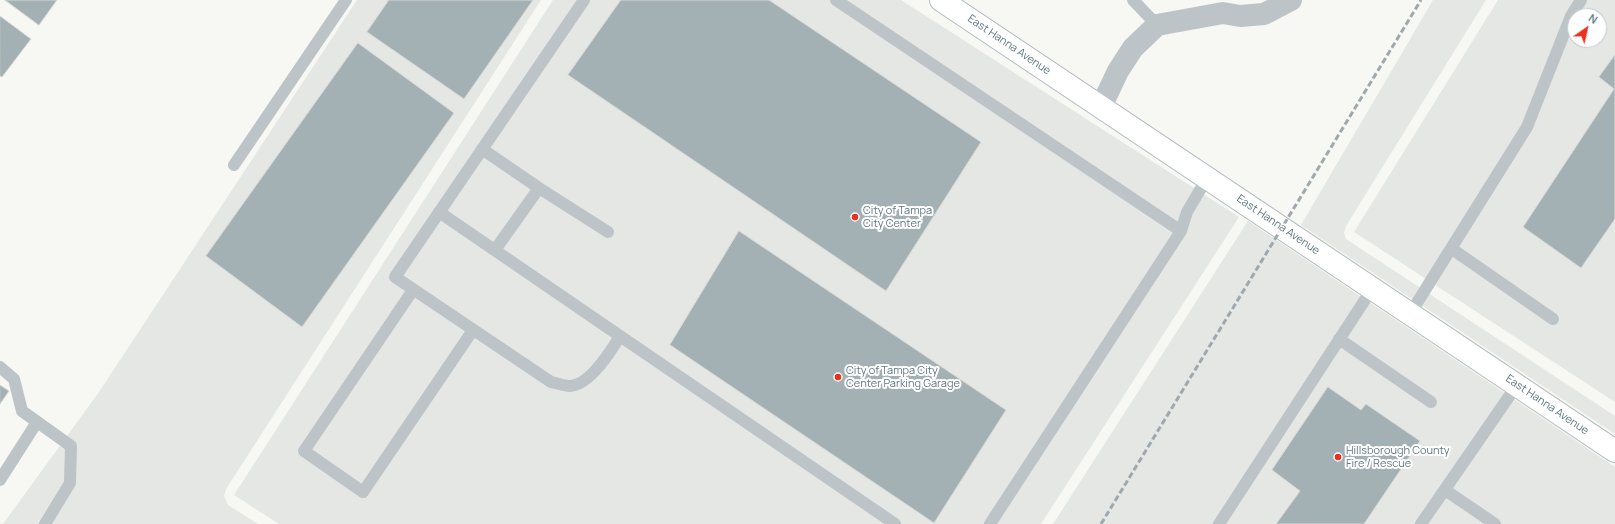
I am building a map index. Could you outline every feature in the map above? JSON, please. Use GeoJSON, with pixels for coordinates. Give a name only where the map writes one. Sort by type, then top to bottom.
{"type":"FeatureCollection","features":[{"type":"Feature","properties":{"kind":"street"},"geometry":{"type":"LineString","coordinates":[[1101,107],[1118,71],[1133,48],[1157,25],[1223,13],[1240,16],[1264,14],[1291,0]]}},
{"type":"Feature","properties":{"kind":"street","name":"East Hanna Avenue"},"geometry":{"type":"LineString","coordinates":[[947,2],[1101,107],[1615,451]]}},
{"type":"Feature","properties":{"kind":"lane"},"geometry":{"type":"LineString","coordinates":[[234,165],[346,0]]}},
{"type":"Feature","properties":{"kind":"lane"},"geometry":{"type":"LineString","coordinates":[[584,0],[395,277],[551,382],[571,386],[588,378],[604,361],[620,336]]}},
{"type":"Feature","properties":{"kind":"lane"},"geometry":{"type":"LineString","coordinates":[[836,0],[1181,231]]}},
{"type":"Feature","properties":{"kind":"lane"},"geometry":{"type":"LineString","coordinates":[[1133,0],[1157,25]]}},
{"type":"Feature","properties":{"kind":"lane"},"geometry":{"type":"LineString","coordinates":[[1410,314],[1527,127],[1571,16],[1581,0]]}},
{"type":"Feature","properties":{"kind":"lane"},"geometry":{"type":"LineString","coordinates":[[482,149],[539,188],[608,232]]}},
{"type":"Feature","properties":{"kind":"lane"},"geometry":{"type":"LineString","coordinates":[[990,524],[1181,231],[1187,212],[1207,178]]}},
{"type":"Feature","properties":{"kind":"lane"},"geometry":{"type":"LineString","coordinates":[[495,250],[539,188]]}},
{"type":"Feature","properties":{"kind":"lane"},"geometry":{"type":"LineString","coordinates":[[439,212],[895,524]]}},
{"type":"Feature","properties":{"kind":"lane"},"geometry":{"type":"LineString","coordinates":[[1452,249],[1553,319]]}},
{"type":"Feature","properties":{"kind":"lane"},"geometry":{"type":"LineString","coordinates":[[1219,524],[1372,289]]}},
{"type":"Feature","properties":{"kind":"lane"},"geometry":{"type":"LineString","coordinates":[[413,290],[304,452],[363,492],[473,330]]}},
{"type":"Feature","properties":{"kind":"lane"},"geometry":{"type":"LineString","coordinates":[[1339,339],[1431,402]]}},
{"type":"Feature","properties":{"kind":"lane"},"geometry":{"type":"LineString","coordinates":[[0,367],[14,379],[22,411],[71,446],[70,483],[45,524]]}},
{"type":"Feature","properties":{"kind":"lane"},"geometry":{"type":"LineString","coordinates":[[1421,524],[1517,385]]}},
{"type":"Feature","properties":{"kind":"lane"},"geometry":{"type":"LineString","coordinates":[[0,480],[37,422]]}},
{"type":"Feature","properties":{"kind":"lane"},"geometry":{"type":"LineString","coordinates":[[1445,490],[1495,524]]}},
{"type":"Feature","properties":{"kind":"shaded area"},"geometry":{"type":"Polygon","coordinates":[[[357,0],[541,0],[226,489],[224,496],[228,505],[258,524],[3,524],[99,392],[357,0]]]}},
{"type":"Feature","properties":{"kind":"shaded area"},"geometry":{"type":"Polygon","coordinates":[[[553,0],[901,0],[1239,217],[1041,524],[279,524],[234,495],[553,0]]]}},
{"type":"Feature","properties":{"kind":"shaded area"},"geometry":{"type":"Polygon","coordinates":[[[1433,0],[1486,0],[1346,226],[1344,233],[1346,239],[1615,416],[1615,434],[1301,225],[1433,0]]]}},
{"type":"Feature","properties":{"kind":"shaded area"},"geometry":{"type":"Polygon","coordinates":[[[1498,0],[1615,0],[1615,402],[1354,232],[1498,0]]]}},
{"type":"Feature","properties":{"kind":"shaded area"},"geometry":{"type":"Polygon","coordinates":[[[1248,221],[1615,467],[1615,524],[1053,524],[1248,221]]]}},
{"type":"Feature","properties":{"kind":"building"},"geometry":{"type":"Polygon","coordinates":[[[5,0],[57,0],[39,25],[5,0]]]}},
{"type":"Feature","properties":{"kind":"building"},"geometry":{"type":"Polygon","coordinates":[[[389,0],[533,0],[464,99],[367,32],[389,0]]]}},
{"type":"Feature","properties":{"kind":"building","name":"City of Tampa City Center"},"geometry":{"type":"Polygon","coordinates":[[[621,0],[769,0],[981,142],[886,291],[568,75],[621,0]]]}},
{"type":"Feature","properties":{"kind":"building"},"geometry":{"type":"Polygon","coordinates":[[[0,16],[31,39],[2,77],[0,76],[0,16]]]}},
{"type":"Feature","properties":{"kind":"building"},"geometry":{"type":"Polygon","coordinates":[[[358,43],[454,113],[302,327],[206,256],[358,43]]]}},
{"type":"Feature","properties":{"kind":"building"},"geometry":{"type":"Polygon","coordinates":[[[1615,55],[1615,219],[1581,268],[1523,227],[1614,89],[1599,77],[1615,55]]]}},
{"type":"Feature","properties":{"kind":"building","name":"City of Tampa City Center Parking Garage"},"geometry":{"type":"Polygon","coordinates":[[[739,231],[1006,410],[934,523],[670,345],[739,231]]]}},
{"type":"Feature","properties":{"kind":"building"},"geometry":{"type":"Polygon","coordinates":[[[0,385],[9,391],[0,404],[0,385]]]}},
{"type":"Feature","properties":{"kind":"building"},"geometry":{"type":"Polygon","coordinates":[[[1328,387],[1361,410],[1366,404],[1420,441],[1364,524],[1276,524],[1300,491],[1272,470],[1328,387]]]}},
{"type":"Feature","properties":{"kind":"railway"},"geometry":{"type":"LineString","coordinates":[[1101,524],[1421,0]]}},
{"type":"Feature","properties":{"kind":"place","name":"City of Tampa City Center"},"geometry":{"type":"Point","coordinates":[855,217]}},
{"type":"Feature","properties":{"kind":"place","name":"City of Tampa City Center Parking Garage"},"geometry":{"type":"Point","coordinates":[838,377]}},
{"type":"Feature","properties":{"kind":"place","name":"Hillsborough County Fire / Rescue"},"geometry":{"type":"Point","coordinates":[1338,457]}}]}
